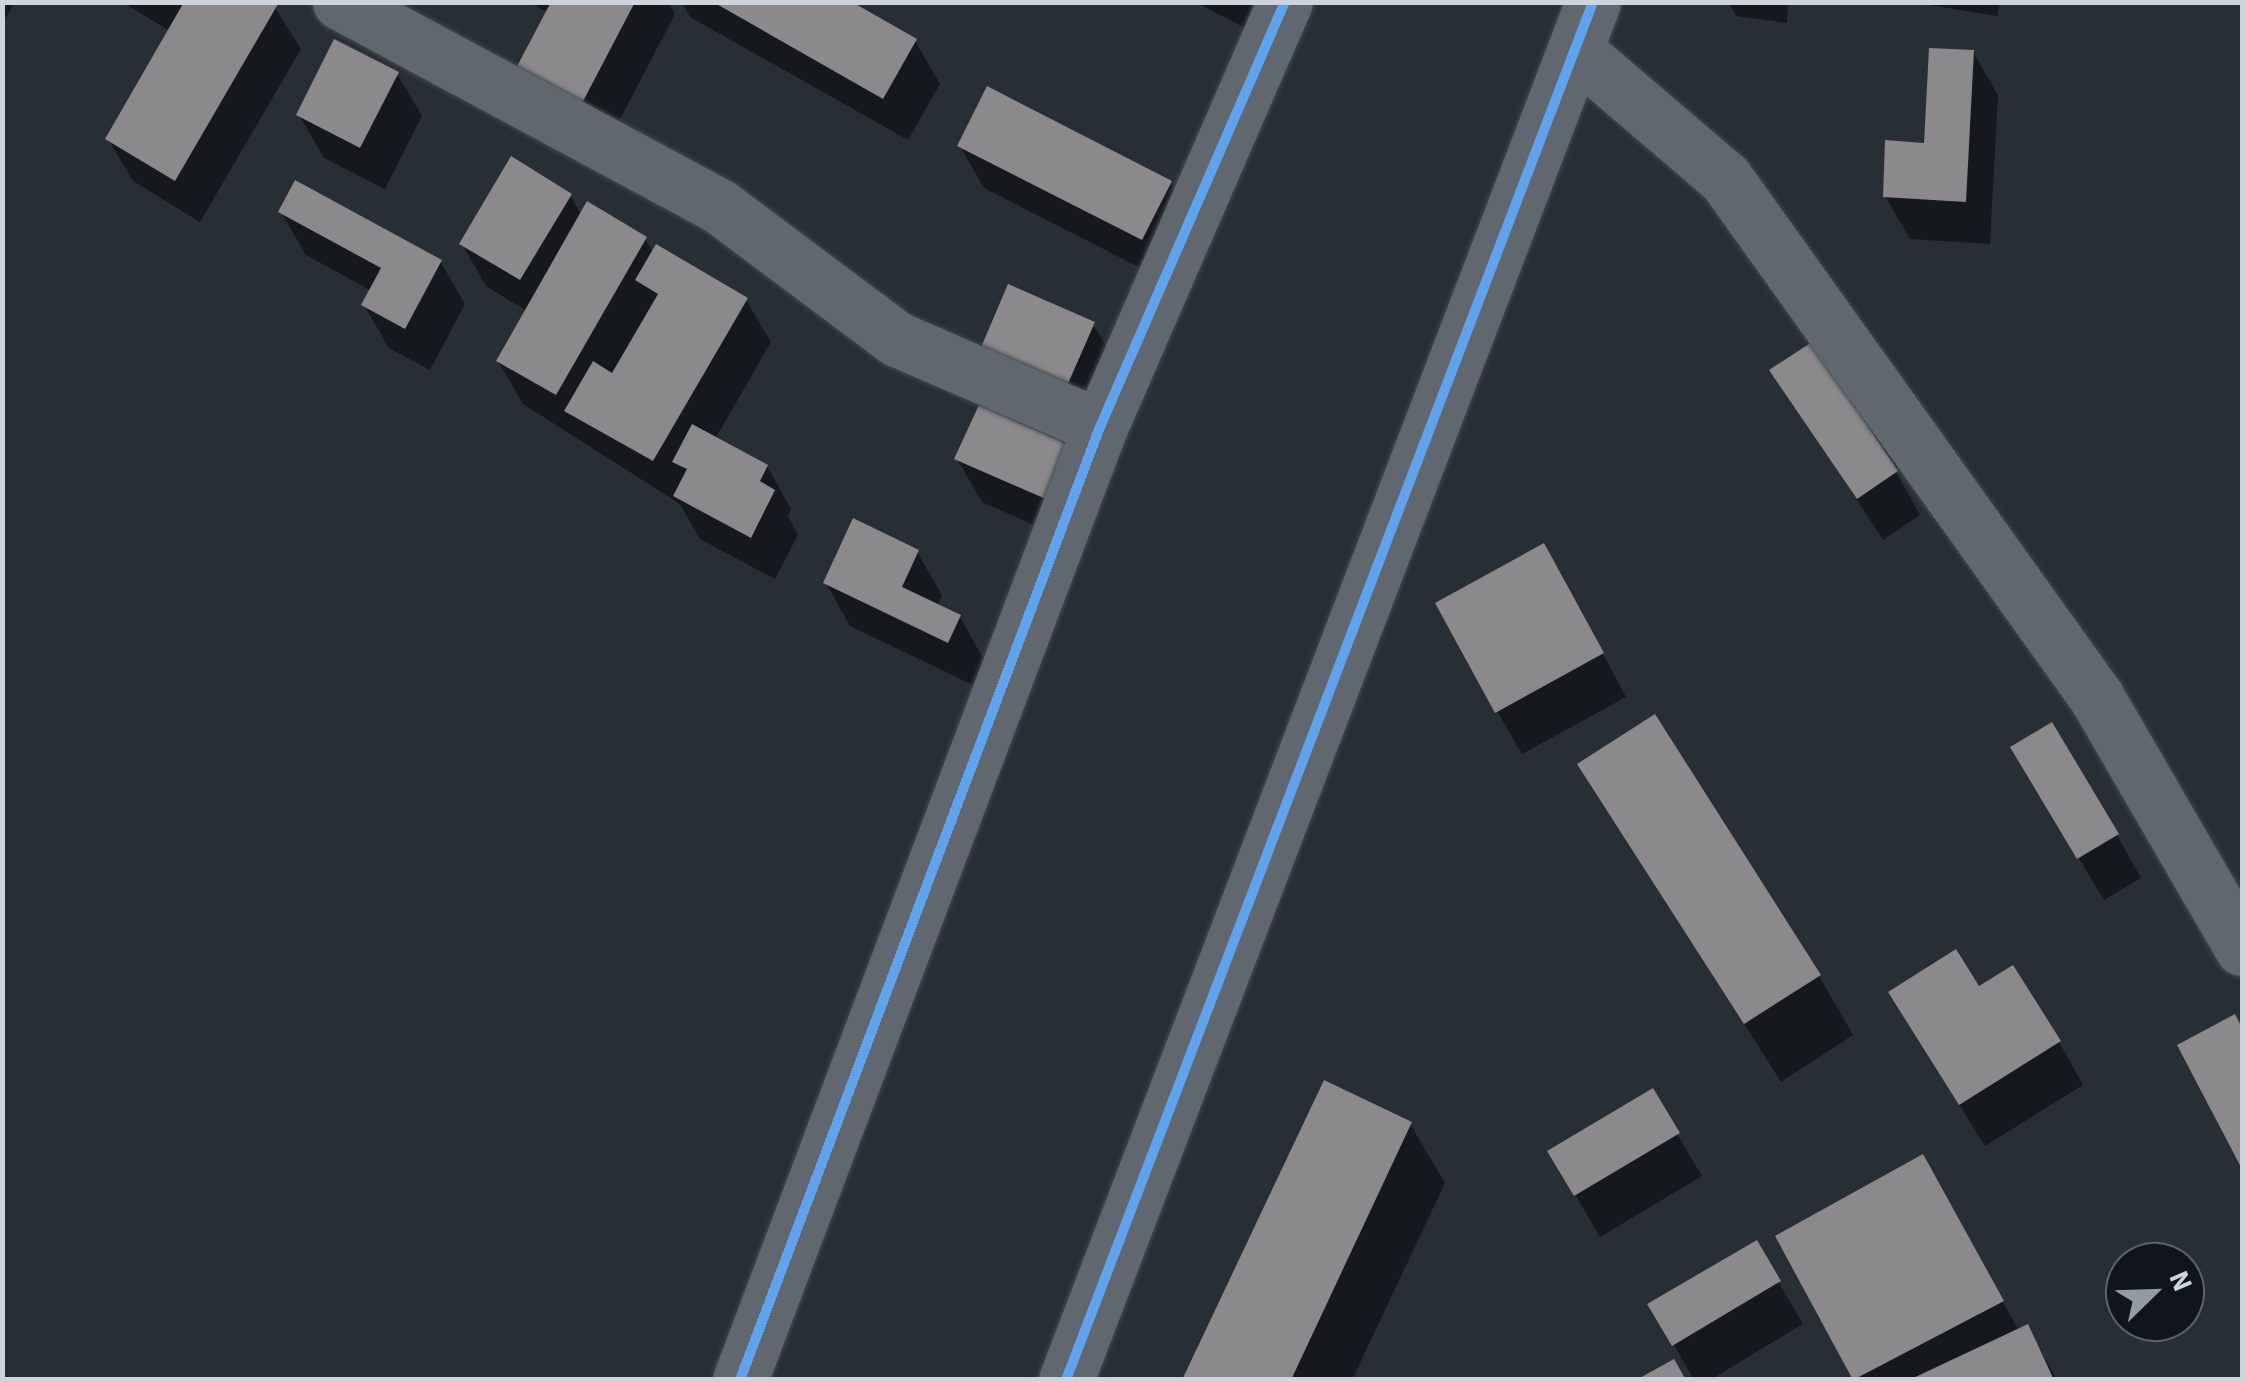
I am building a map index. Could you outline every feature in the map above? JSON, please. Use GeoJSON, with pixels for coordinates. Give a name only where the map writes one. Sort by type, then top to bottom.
{"type":"FeatureCollection","features":[{"type":"Feature","properties":{"kind":"street"},"geometry":{"type":"LineString","coordinates":[[340,2],[719,206],[897,339],[1100,428]]}},
{"type":"Feature","properties":{"kind":"street"},"geometry":{"type":"LineString","coordinates":[[740,1380],[1100,428],[1285,2]]}},
{"type":"Feature","properties":{"kind":"street"},"geometry":{"type":"LineString","coordinates":[[1066,1380],[1584,26],[1724,178],[2097,698],[2242,948]]}},
{"type":"Feature","properties":{"kind":"building"},"geometry":{"type":"Polygon","coordinates":[[[184,2],[278,4],[175,181],[105,139],[184,2]]]}},
{"type":"Feature","properties":{"kind":"building"},"geometry":{"type":"Polygon","coordinates":[[[551,2],[635,2],[579,109],[513,74],[551,2]]]}},
{"type":"Feature","properties":{"kind":"building"},"geometry":{"type":"Polygon","coordinates":[[[713,2],[852,2],[917,39],[883,99],[713,2]]]}},
{"type":"Feature","properties":{"kind":"building"},"geometry":{"type":"Polygon","coordinates":[[[334,39],[399,72],[360,148],[296,115],[334,39]]]}},
{"type":"Feature","properties":{"kind":"building"},"geometry":{"type":"Polygon","coordinates":[[[1929,48],[1974,50],[1966,202],[1883,197],[1885,140],[1924,143],[1929,48]]]}},
{"type":"Feature","properties":{"kind":"building"},"geometry":{"type":"Polygon","coordinates":[[[987,86],[1172,181],[1142,240],[957,146],[987,86]]]}},
{"type":"Feature","properties":{"kind":"building"},"geometry":{"type":"Polygon","coordinates":[[[511,156],[572,194],[520,280],[459,244],[511,156]]]}},
{"type":"Feature","properties":{"kind":"building"},"geometry":{"type":"Polygon","coordinates":[[[295,180],[442,260],[405,329],[361,305],[381,268],[278,212],[295,180]]]}},
{"type":"Feature","properties":{"kind":"building"},"geometry":{"type":"Polygon","coordinates":[[[587,201],[647,237],[556,395],[496,361],[587,201]]]}},
{"type":"Feature","properties":{"kind":"building"},"geometry":{"type":"Polygon","coordinates":[[[656,244],[748,298],[653,461],[564,411],[593,361],[612,373],[658,294],[635,280],[656,244]]]}},
{"type":"Feature","properties":{"kind":"building"},"geometry":{"type":"Polygon","coordinates":[[[1008,284],[1095,322],[1063,395],[976,359],[1008,284]]]}},
{"type":"Feature","properties":{"kind":"building"},"geometry":{"type":"Polygon","coordinates":[[[1812,342],[1898,471],[1857,499],[1769,370],[1812,342]]]}},
{"type":"Feature","properties":{"kind":"building"},"geometry":{"type":"Polygon","coordinates":[[[979,405],[1079,449],[1055,503],[954,459],[979,405]]]}},
{"type":"Feature","properties":{"kind":"building"},"geometry":{"type":"Polygon","coordinates":[[[692,424],[768,465],[760,481],[775,490],[751,538],[673,496],[687,469],[672,462],[692,424]]]}},
{"type":"Feature","properties":{"kind":"building"},"geometry":{"type":"Polygon","coordinates":[[[853,518],[919,550],[902,587],[961,615],[948,643],[823,583],[853,518]]]}},
{"type":"Feature","properties":{"kind":"building"},"geometry":{"type":"Polygon","coordinates":[[[1544,543],[1604,653],[1495,713],[1435,603],[1544,543]]]}},
{"type":"Feature","properties":{"kind":"building"},"geometry":{"type":"Polygon","coordinates":[[[1655,714],[1821,975],[1744,1024],[1577,764],[1655,714]]]}},
{"type":"Feature","properties":{"kind":"building"},"geometry":{"type":"Polygon","coordinates":[[[2052,722],[2119,834],[2077,859],[2010,747],[2052,722]]]}},
{"type":"Feature","properties":{"kind":"building"},"geometry":{"type":"Polygon","coordinates":[[[1956,949],[1979,986],[2013,965],[2061,1041],[1959,1105],[1888,992],[1956,949]]]}},
{"type":"Feature","properties":{"kind":"building"},"geometry":{"type":"Polygon","coordinates":[[[2235,1014],[2242,1028],[2242,1169],[2177,1045],[2235,1014]]]}},
{"type":"Feature","properties":{"kind":"building"},"geometry":{"type":"Polygon","coordinates":[[[1324,1080],[1412,1122],[1291,1380],[1182,1380],[1324,1080]]]}},
{"type":"Feature","properties":{"kind":"building"},"geometry":{"type":"Polygon","coordinates":[[[1653,1088],[1680,1133],[1574,1196],[1547,1151],[1653,1088]]]}},
{"type":"Feature","properties":{"kind":"building"},"geometry":{"type":"Polygon","coordinates":[[[1923,1154],[2004,1301],[1853,1380],[1775,1236],[1923,1154]]]}},
{"type":"Feature","properties":{"kind":"building"},"geometry":{"type":"Polygon","coordinates":[[[1757,1240],[1781,1281],[1672,1346],[1647,1304],[1757,1240]]]}},
{"type":"Feature","properties":{"kind":"building"},"geometry":{"type":"Polygon","coordinates":[[[2028,1324],[2054,1380],[1909,1380],[2028,1324]]]}},
{"type":"Feature","properties":{"kind":"building"},"geometry":{"type":"Polygon","coordinates":[[[1674,1359],[1686,1380],[1636,1380],[1674,1359]]]}},
{"type":"Feature","properties":{"kind":"cycle path"},"geometry":{"type":"LineString","coordinates":[[740,1380],[1100,427],[1285,2]]}},
{"type":"Feature","properties":{"kind":"cycle path"},"geometry":{"type":"LineString","coordinates":[[1066,1380],[1593,2]]}}]}
